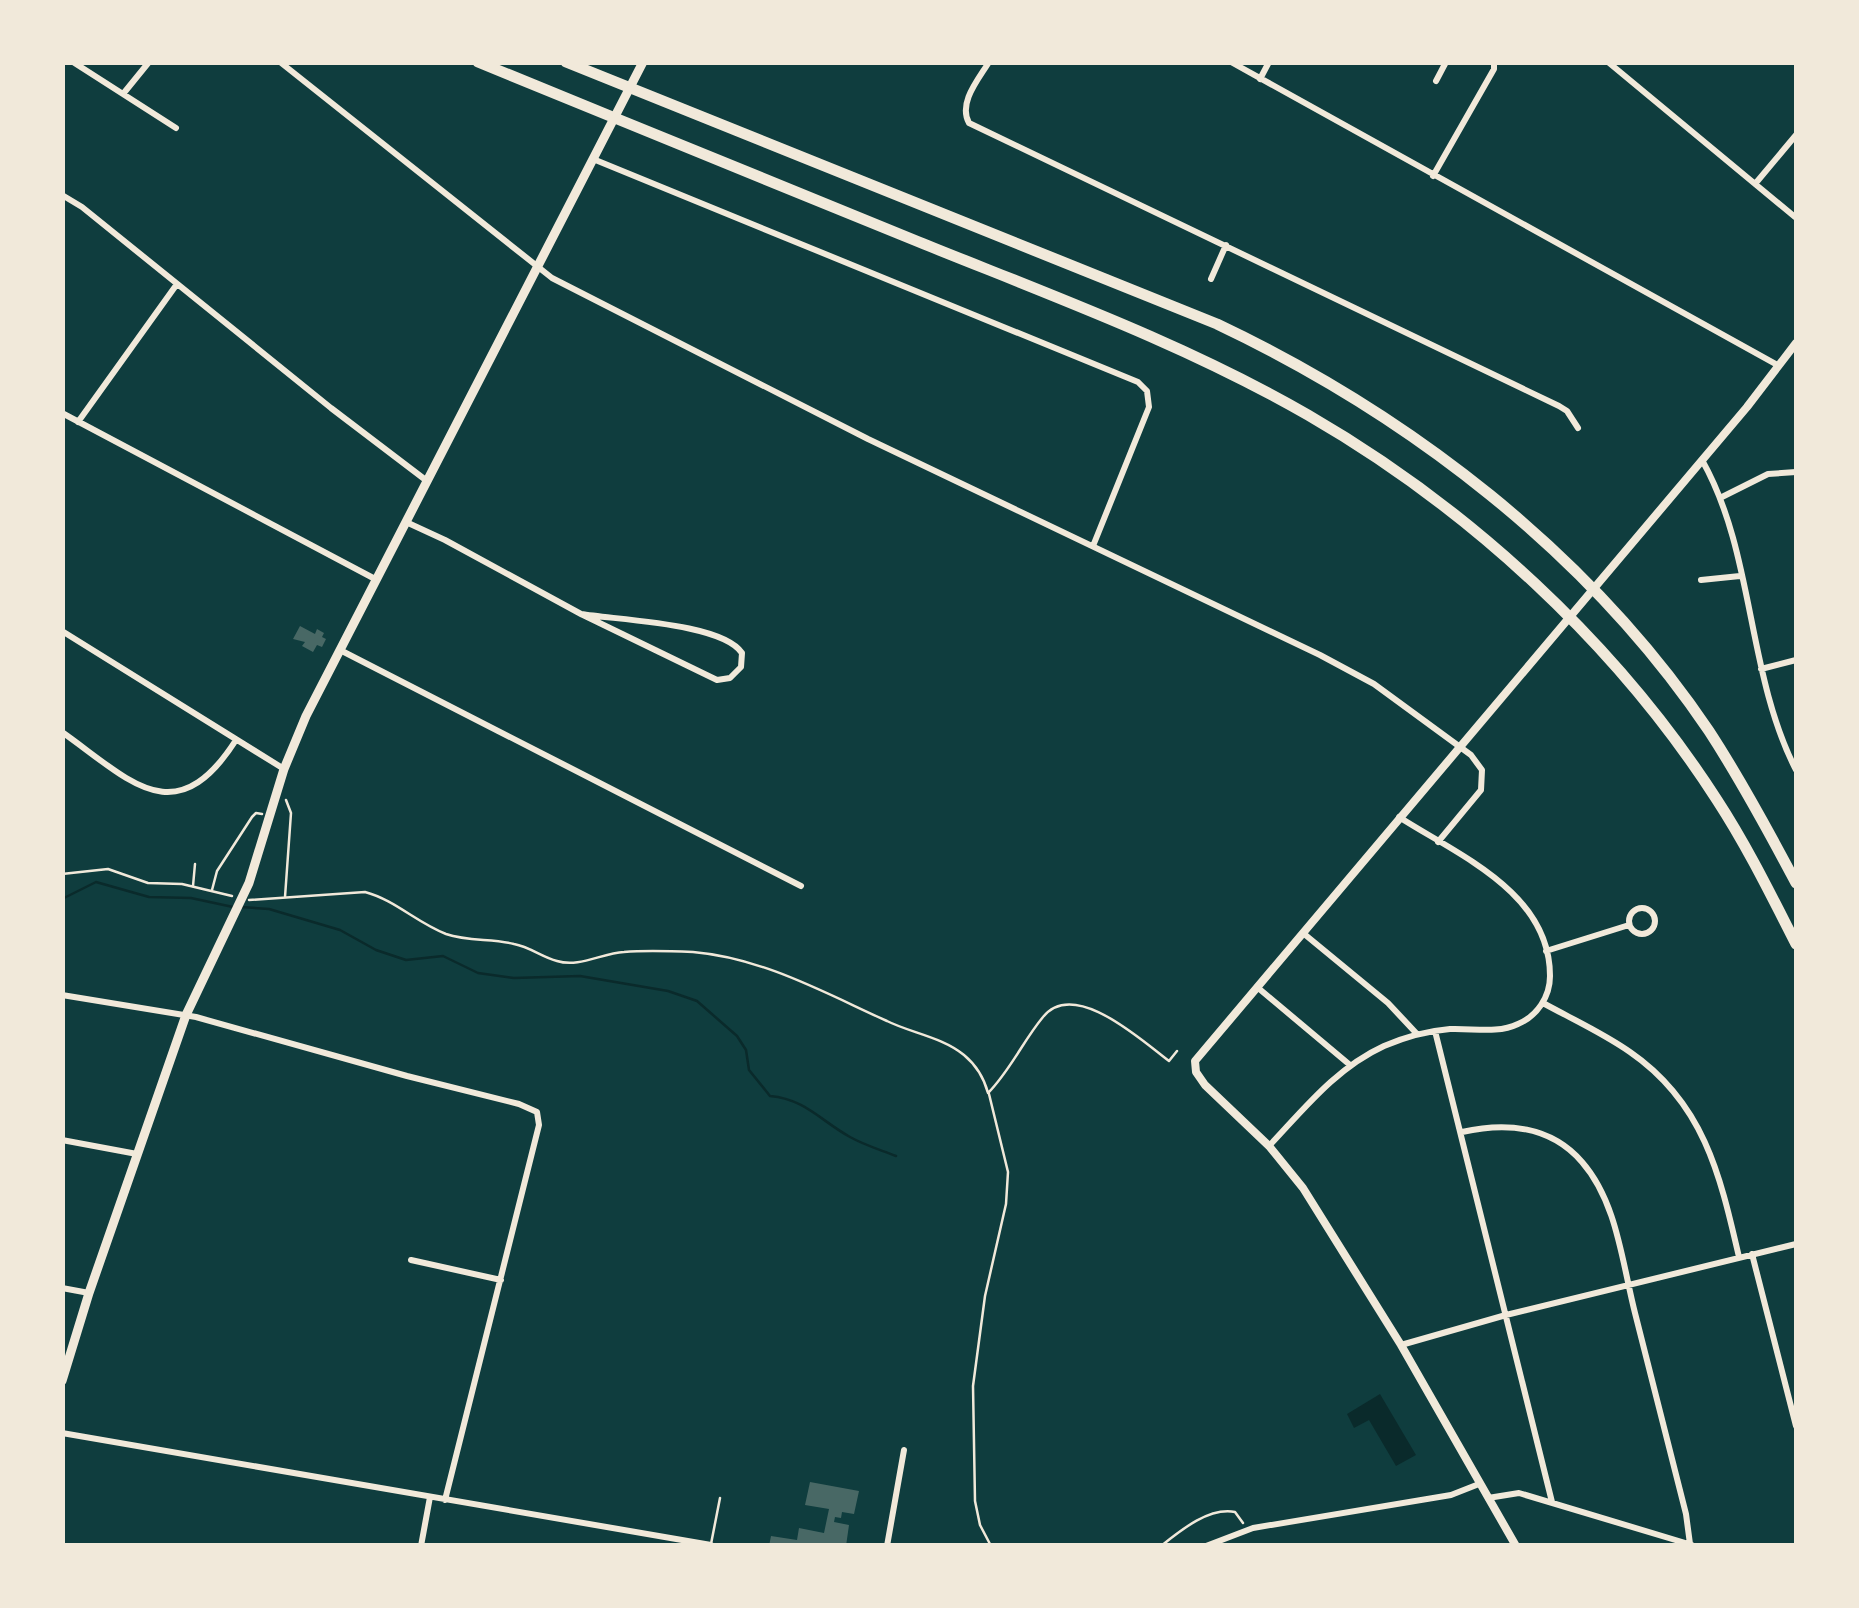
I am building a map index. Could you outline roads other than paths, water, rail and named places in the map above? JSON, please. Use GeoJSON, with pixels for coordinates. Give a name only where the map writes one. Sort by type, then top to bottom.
{"type":"FeatureCollection","features":[{"type":"Feature","properties":{"kind":"highway"},"geometry":{"type":"LineString","coordinates":[[478,62],[1210,365],[1306,414],[1382,462],[1511,563],[1611,664],[1715,797],[1796,944]]}},
{"type":"Feature","properties":{"kind":"highway"},"geometry":{"type":"LineString","coordinates":[[566,62],[1216,324],[1312,373],[1388,420],[1460,472],[1528,529],[1632,634],[1708,731],[1796,883]]}},
{"type":"Feature","properties":{"kind":"main road"},"geometry":{"type":"LineString","coordinates":[[62,1381],[88,1293],[186,1015],[249,882],[281,798],[284,768],[306,716],[643,62]]}},
{"type":"Feature","properties":{"kind":"street"},"geometry":{"type":"LineString","coordinates":[[73,62],[176,128]]}},
{"type":"Feature","properties":{"kind":"street"},"geometry":{"type":"LineString","coordinates":[[123,94],[149,62]]}},
{"type":"Feature","properties":{"kind":"street"},"geometry":{"type":"LineString","coordinates":[[280,62],[535,268],[868,439],[1186,588],[1360,676],[1458,747],[1482,770],[1484,784],[1438,842]]}},
{"type":"Feature","properties":{"kind":"street"},"geometry":{"type":"LineString","coordinates":[[1231,62],[1780,366]]}},
{"type":"Feature","properties":{"kind":"street"},"geometry":{"type":"LineString","coordinates":[[1260,79],[1269,62]]}},
{"type":"Feature","properties":{"kind":"street"},"geometry":{"type":"LineString","coordinates":[[1436,81],[1446,62]]}},
{"type":"Feature","properties":{"kind":"street"},"geometry":{"type":"LineString","coordinates":[[1433,176],[1494,62]]}},
{"type":"Feature","properties":{"kind":"street"},"geometry":{"type":"LineString","coordinates":[[985,63],[964,111],[969,123],[1559,406],[1578,428]]}},
{"type":"Feature","properties":{"kind":"street"},"geometry":{"type":"LineString","coordinates":[[1608,63],[1795,217]]}},
{"type":"Feature","properties":{"kind":"street"},"geometry":{"type":"LineString","coordinates":[[1754,184],[1796,134]]}},
{"type":"Feature","properties":{"kind":"street"},"geometry":{"type":"LineString","coordinates":[[593,158],[1138,382],[1150,398],[1138,438],[1093,546]]}},
{"type":"Feature","properties":{"kind":"street"},"geometry":{"type":"LineString","coordinates":[[62,195],[427,480]]}},
{"type":"Feature","properties":{"kind":"street"},"geometry":{"type":"LineString","coordinates":[[1212,279],[1226,245]]}},
{"type":"Feature","properties":{"kind":"street"},"geometry":{"type":"LineString","coordinates":[[78,422],[178,284]]}},
{"type":"Feature","properties":{"kind":"street"},"geometry":{"type":"LineString","coordinates":[[1516,1546],[1401,1345],[1303,1188],[1269,1146],[1205,1085],[1194,1061],[1702,460],[1796,343]]}},
{"type":"Feature","properties":{"kind":"street"},"geometry":{"type":"LineString","coordinates":[[62,413],[377,580]]}},
{"type":"Feature","properties":{"kind":"street"},"geometry":{"type":"LineString","coordinates":[[1702,460],[1722,497],[1760,669],[1796,770]]}},
{"type":"Feature","properties":{"kind":"street"},"geometry":{"type":"LineString","coordinates":[[1722,497],[1768,474],[1796,472]]}},
{"type":"Feature","properties":{"kind":"street"},"geometry":{"type":"LineString","coordinates":[[406,522],[581,614],[717,680],[730,678],[741,666],[742,653],[726,640],[677,628],[581,614]]}},
{"type":"Feature","properties":{"kind":"street"},"geometry":{"type":"LineString","coordinates":[[1700,580],[1740,576]]}},
{"type":"Feature","properties":{"kind":"street"},"geometry":{"type":"LineString","coordinates":[[62,631],[284,768]]}},
{"type":"Feature","properties":{"kind":"street"},"geometry":{"type":"LineString","coordinates":[[340,650],[801,886]]}},
{"type":"Feature","properties":{"kind":"street"},"geometry":{"type":"LineString","coordinates":[[1760,669],[1796,660]]}},
{"type":"Feature","properties":{"kind":"street"},"geometry":{"type":"LineString","coordinates":[[62,732],[136,784],[161,792],[198,784],[218,766],[236,740]]}},
{"type":"Feature","properties":{"kind":"street"},"geometry":{"type":"LineString","coordinates":[[1269,1146],[1319,1092],[1350,1065],[1381,1048],[1435,1030],[1506,1029],[1529,1018],[1543,1003],[1550,982],[1546,951],[1536,926],[1516,896],[1494,877],[1399,817]]}},
{"type":"Feature","properties":{"kind":"street"},"geometry":{"type":"LineString","coordinates":[[1647,909],[1655,917],[1656,923],[1649,933],[1638,934],[1629,926],[1635,910],[1647,909]]}},
{"type":"Feature","properties":{"kind":"street"},"geometry":{"type":"LineString","coordinates":[[1546,951],[1629,926]]}},
{"type":"Feature","properties":{"kind":"street"},"geometry":{"type":"LineString","coordinates":[[1302,932],[1388,1003],[1418,1034]]}},
{"type":"Feature","properties":{"kind":"street"},"geometry":{"type":"LineString","coordinates":[[1256,986],[1350,1065]]}},
{"type":"Feature","properties":{"kind":"street"},"geometry":{"type":"LineString","coordinates":[[62,994],[186,1015],[532,1108],[540,1121],[445,1500]]}},
{"type":"Feature","properties":{"kind":"street"},"geometry":{"type":"LineString","coordinates":[[1543,1003],[1630,1052],[1677,1096],[1716,1162],[1739,1257]]}},
{"type":"Feature","properties":{"kind":"street"},"geometry":{"type":"LineString","coordinates":[[1435,1030],[1552,1502]]}},
{"type":"Feature","properties":{"kind":"street"},"geometry":{"type":"LineString","coordinates":[[1462,1132],[1497,1126],[1530,1130],[1573,1153],[1595,1180],[1611,1214],[1691,1545],[1518,1493],[1488,1498]]}},
{"type":"Feature","properties":{"kind":"street"},"geometry":{"type":"LineString","coordinates":[[62,1140],[137,1154]]}},
{"type":"Feature","properties":{"kind":"street"},"geometry":{"type":"LineString","coordinates":[[1401,1345],[1506,1315],[1796,1244]]}},
{"type":"Feature","properties":{"kind":"street"},"geometry":{"type":"LineString","coordinates":[[1752,1254],[1796,1426]]}},
{"type":"Feature","properties":{"kind":"street"},"geometry":{"type":"LineString","coordinates":[[411,1260],[502,1280]]}},
{"type":"Feature","properties":{"kind":"street"},"geometry":{"type":"LineString","coordinates":[[62,1288],[88,1293]]}},
{"type":"Feature","properties":{"kind":"street"},"geometry":{"type":"LineString","coordinates":[[62,1433],[711,1545]]}},
{"type":"Feature","properties":{"kind":"street"},"geometry":{"type":"LineString","coordinates":[[887,1546],[904,1450]]}},
{"type":"Feature","properties":{"kind":"street"},"geometry":{"type":"LineString","coordinates":[[1206,1546],[1245,1530],[1451,1495],[1479,1484]]}},
{"type":"Feature","properties":{"kind":"street"},"geometry":{"type":"LineString","coordinates":[[420,1546],[430,1497]]}},
{"type":"Feature","properties":{"kind":"lane"},"geometry":{"type":"LineString","coordinates":[[711,1545],[720,1498]]}},
{"type":"Feature","properties":{"kind":"water"},"geometry":{"type":"Polygon","coordinates":[[[1380,1394],[1416,1455],[1396,1466],[1369,1420],[1354,1428],[1347,1414],[1380,1394]]]}},
{"type":"Feature","properties":{"kind":"waterway"},"geometry":{"type":"LineString","coordinates":[[62,899],[96,882],[149,897],[191,898],[233,907]]}},
{"type":"Feature","properties":{"kind":"waterway"},"geometry":{"type":"LineString","coordinates":[[241,907],[269,909],[340,930],[376,950],[406,960],[443,956],[478,973],[514,978],[580,976],[668,991],[697,1001],[737,1036],[746,1050],[749,1070],[770,1096],[803,1106],[850,1137],[896,1156]]}}]}
